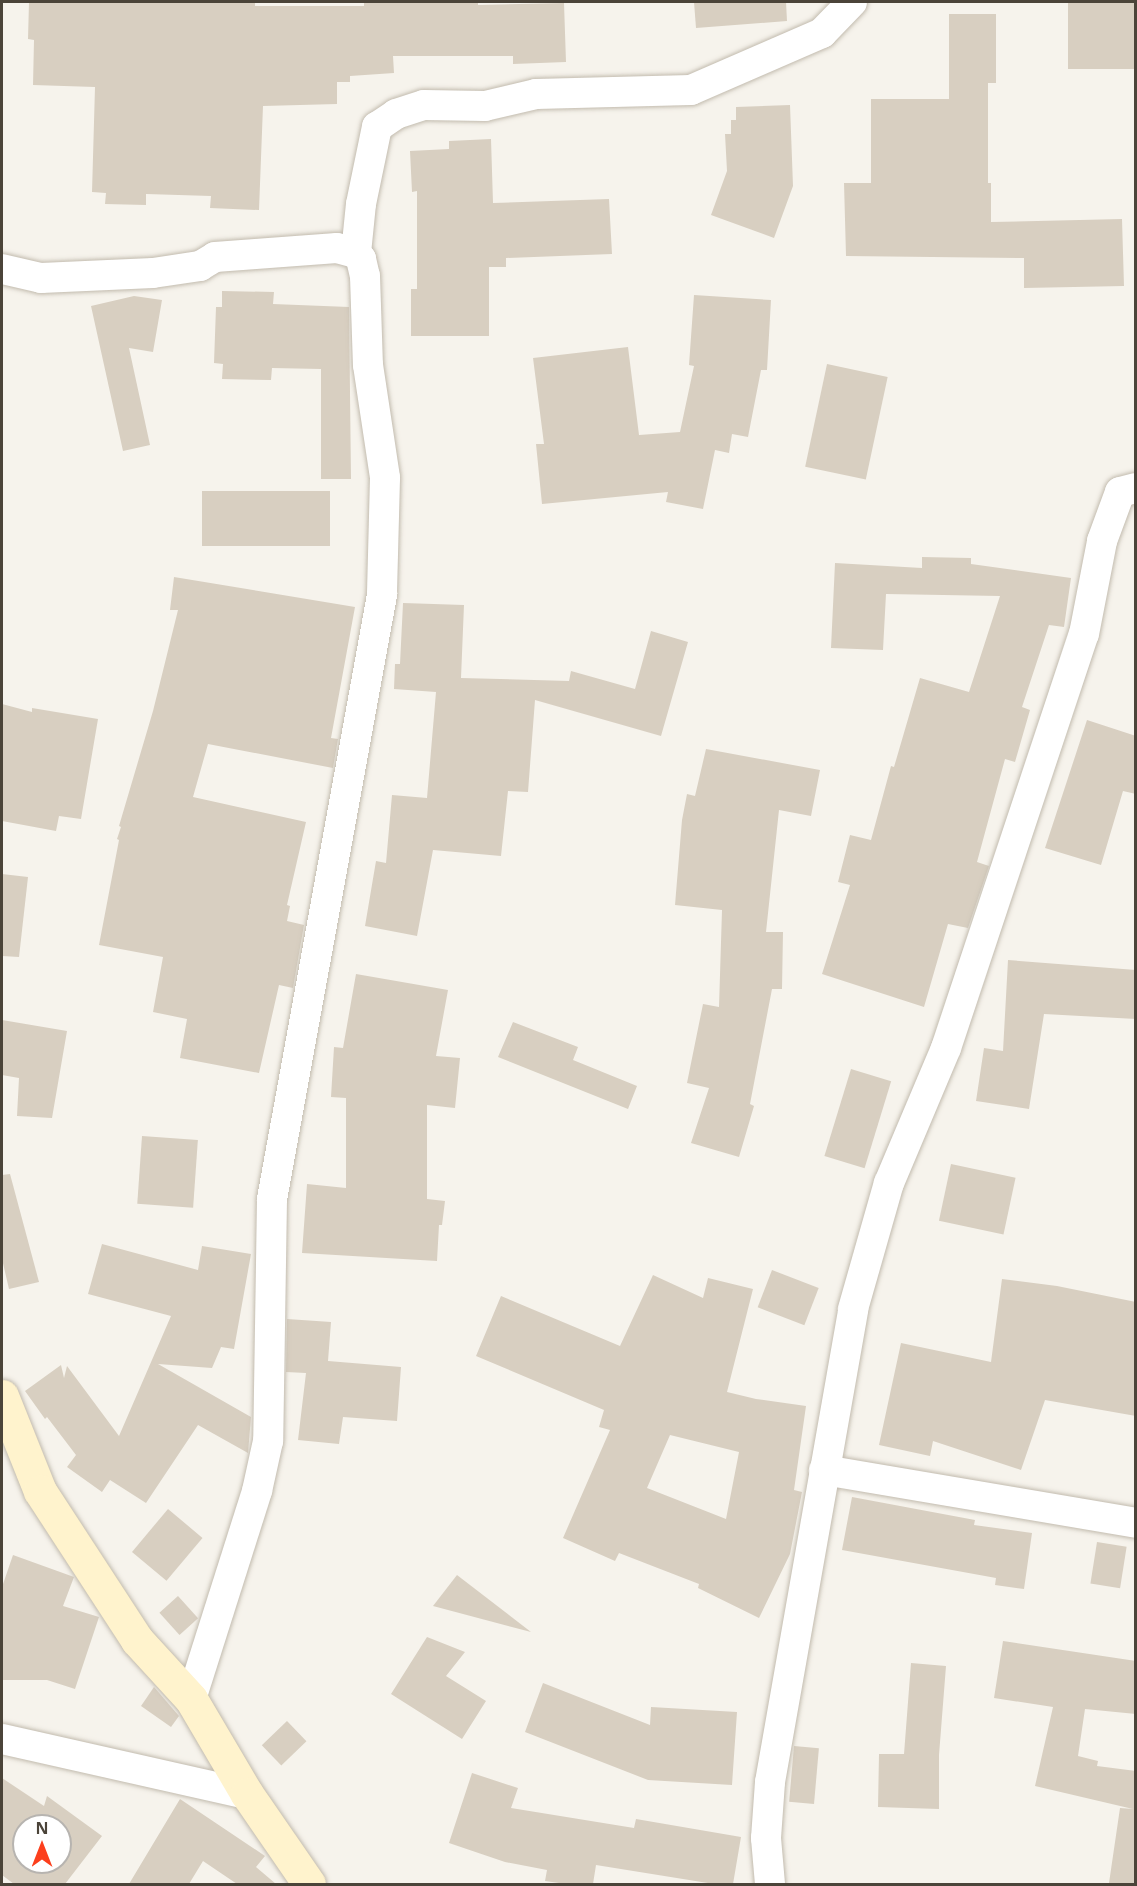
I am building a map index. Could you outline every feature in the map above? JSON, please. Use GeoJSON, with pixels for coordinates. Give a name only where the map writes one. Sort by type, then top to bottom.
{"type":"FeatureCollection","features":[{"type":"Feature","properties":{"kind":"street"},"geometry":{"type":"LineString","coordinates":[[191,1699],[257,1491],[268,1441],[272,1199],[382,595],[386,478],[368,365],[364,276],[357,253],[361,204],[377,127],[396,114],[424,105],[485,106],[536,94],[692,90],[822,33],[852,2]]}},
{"type":"Feature","properties":{"kind":"street"},"geometry":{"type":"LineString","coordinates":[[2,270],[41,278],[131,274],[200,266],[215,257],[337,248],[357,253]]}},
{"type":"Feature","properties":{"kind":"street"},"geometry":{"type":"LineString","coordinates":[[770,1884],[766,1838],[770,1782],[853,1309],[888,1183],[946,1048],[1084,634],[1102,541],[1120,492],[1136,489]]}},
{"type":"Feature","properties":{"kind":"street"},"geometry":{"type":"LineString","coordinates":[[2,1396],[40,1491],[137,1640],[191,1699],[247,1794],[309,1884]]}},
{"type":"Feature","properties":{"kind":"street"},"geometry":{"type":"LineString","coordinates":[[824,1470],[1136,1523]]}},
{"type":"Feature","properties":{"kind":"street"},"geometry":{"type":"LineString","coordinates":[[2,1739],[247,1794]]}},
{"type":"Feature","properties":{"kind":"building"},"geometry":{"type":"Polygon","coordinates":[[[29,2],[255,2],[255,6],[364,6],[364,2],[478,2],[478,5],[564,3],[566,62],[513,64],[513,56],[393,56],[394,73],[350,76],[350,82],[337,82],[337,104],[263,106],[259,210],[210,208],[211,196],[146,194],[146,205],[105,204],[106,193],[92,192],[95,87],[33,85],[34,40],[28,39],[29,2]]]}},
{"type":"Feature","properties":{"kind":"building"},"geometry":{"type":"Polygon","coordinates":[[[694,2],[786,2],[787,21],[696,28],[694,2]]]}},
{"type":"Feature","properties":{"kind":"building"},"geometry":{"type":"Polygon","coordinates":[[[1068,2],[1136,2],[1136,69],[1068,69],[1068,2]]]}},
{"type":"Feature","properties":{"kind":"building"},"geometry":{"type":"Polygon","coordinates":[[[949,14],[996,14],[996,83],[988,83],[988,183],[991,183],[991,222],[1122,219],[1124,286],[1024,288],[1024,258],[846,256],[844,183],[871,183],[871,99],[949,99],[949,14]]]}},
{"type":"Feature","properties":{"kind":"building"},"geometry":{"type":"Polygon","coordinates":[[[790,105],[793,186],[774,238],[711,215],[727,171],[725,134],[731,134],[731,120],[736,120],[736,107],[790,105]]]}},
{"type":"Feature","properties":{"kind":"building"},"geometry":{"type":"Polygon","coordinates":[[[491,139],[493,203],[609,199],[612,254],[506,258],[506,267],[489,267],[489,336],[411,336],[411,289],[417,289],[417,191],[412,192],[410,151],[449,149],[449,141],[491,139]]]}},
{"type":"Feature","properties":{"kind":"building"},"geometry":{"type":"Polygon","coordinates":[[[222,291],[274,292],[273,304],[349,307],[351,479],[321,479],[321,369],[272,368],[271,380],[222,379],[223,364],[214,363],[216,307],[222,307],[222,291]]]}},
{"type":"Feature","properties":{"kind":"building"},"geometry":{"type":"Polygon","coordinates":[[[694,295],[771,300],[767,370],[761,370],[748,437],[732,434],[729,453],[715,450],[703,509],[666,502],[668,492],[542,504],[536,444],[544,444],[533,358],[628,347],[639,435],[680,432],[694,366],[689,365],[694,295]]]}},
{"type":"Feature","properties":{"kind":"building"},"geometry":{"type":"Polygon","coordinates":[[[134,296],[162,300],[153,352],[129,348],[150,445],[123,451],[91,306],[134,296]]]}},
{"type":"Feature","properties":{"kind":"building"},"geometry":{"type":"Polygon","coordinates":[[[827,364],[888,377],[866,480],[805,467],[827,364]]]}},
{"type":"Feature","properties":{"kind":"building"},"geometry":{"type":"Polygon","coordinates":[[[202,491],[330,491],[330,546],[202,546],[202,491]]]}},
{"type":"Feature","properties":{"kind":"building"},"geometry":{"type":"Polygon","coordinates":[[[922,557],[971,558],[971,564],[1071,578],[1064,627],[1049,625],[1022,707],[1030,710],[1015,762],[1005,759],[977,862],[989,866],[968,928],[948,924],[924,1007],[822,974],[850,885],[838,882],[850,835],[871,840],[891,766],[894,767],[920,678],[969,692],[1000,596],[886,594],[883,650],[831,648],[835,563],[922,568],[922,557]]]}},
{"type":"Feature","properties":{"kind":"building"},"geometry":{"type":"Polygon","coordinates":[[[174,577],[355,607],[331,738],[338,739],[333,768],[208,744],[193,797],[306,822],[287,905],[290,906],[287,921],[304,925],[293,988],[279,985],[259,1073],[180,1058],[187,1019],[153,1012],[163,957],[99,945],[119,840],[117,839],[121,827],[119,826],[153,711],[178,610],[170,610],[174,577]]]}},
{"type":"Feature","properties":{"kind":"building"},"geometry":{"type":"Polygon","coordinates":[[[403,603],[464,605],[461,678],[569,681],[571,671],[635,689],[651,631],[688,642],[661,736],[535,700],[528,792],[508,791],[501,856],[433,850],[417,936],[365,926],[376,861],[386,863],[392,795],[427,798],[436,692],[394,689],[395,664],[400,664],[403,603]]]}},
{"type":"Feature","properties":{"kind":"building"},"geometry":{"type":"Polygon","coordinates":[[[2,704],[32,712],[32,708],[98,719],[81,819],[59,816],[56,831],[2,821],[2,704]]]}},
{"type":"Feature","properties":{"kind":"building"},"geometry":{"type":"Polygon","coordinates":[[[1087,720],[1136,736],[1136,794],[1123,791],[1101,865],[1045,848],[1087,720]]]}},
{"type":"Feature","properties":{"kind":"building"},"geometry":{"type":"Polygon","coordinates":[[[706,749],[820,770],[811,816],[779,810],[766,932],[783,932],[782,989],[772,989],[750,1104],[754,1106],[739,1157],[691,1143],[709,1088],[687,1083],[703,1004],[719,1007],[722,910],[675,905],[682,820],[687,794],[695,796],[706,749]]]}},
{"type":"Feature","properties":{"kind":"building"},"geometry":{"type":"Polygon","coordinates":[[[2,874],[28,877],[19,957],[2,956],[2,874]]]}},
{"type":"Feature","properties":{"kind":"building"},"geometry":{"type":"Polygon","coordinates":[[[1008,960],[1136,970],[1136,1019],[1044,1014],[1029,1109],[976,1101],[984,1048],[1003,1051],[1008,960]]]}},
{"type":"Feature","properties":{"kind":"building"},"geometry":{"type":"Polygon","coordinates":[[[356,974],[448,990],[436,1056],[460,1058],[455,1108],[427,1105],[427,1199],[445,1201],[442,1225],[439,1225],[437,1261],[302,1253],[307,1184],[346,1188],[346,1098],[331,1097],[334,1047],[343,1048],[356,974]]]}},
{"type":"Feature","properties":{"kind":"building"},"geometry":{"type":"Polygon","coordinates":[[[2,1020],[67,1031],[52,1118],[17,1116],[19,1078],[2,1075],[2,1020]]]}},
{"type":"Feature","properties":{"kind":"building"},"geometry":{"type":"Polygon","coordinates":[[[513,1022],[578,1047],[573,1060],[637,1086],[628,1109],[498,1057],[513,1022]]]}},
{"type":"Feature","properties":{"kind":"building"},"geometry":{"type":"Polygon","coordinates":[[[851,1069],[891,1081],[865,1168],[824,1156],[851,1069]]]}},
{"type":"Feature","properties":{"kind":"building"},"geometry":{"type":"Polygon","coordinates":[[[142,1136],[198,1140],[193,1208],[137,1204],[142,1136]]]}},
{"type":"Feature","properties":{"kind":"building"},"geometry":{"type":"Polygon","coordinates":[[[951,1164],[1016,1178],[1003,1234],[939,1221],[951,1164]]]}},
{"type":"Feature","properties":{"kind":"building"},"geometry":{"type":"Polygon","coordinates":[[[10,1174],[39,1282],[9,1289],[2,1259],[2,1175],[10,1174]]]}},
{"type":"Feature","properties":{"kind":"building"},"geometry":{"type":"Polygon","coordinates":[[[102,1244],[198,1270],[202,1246],[251,1254],[234,1349],[221,1347],[212,1368],[158,1364],[251,1417],[248,1453],[198,1425],[146,1503],[110,1480],[102,1492],[67,1467],[76,1455],[47,1417],[45,1419],[25,1391],[61,1365],[64,1378],[67,1366],[119,1436],[171,1316],[88,1294],[102,1244]]]}},
{"type":"Feature","properties":{"kind":"building"},"geometry":{"type":"Polygon","coordinates":[[[772,1270],[819,1288],[804,1325],[758,1307],[772,1270]]]}},
{"type":"Feature","properties":{"kind":"building"},"geometry":{"type":"Polygon","coordinates":[[[653,1275],[703,1298],[708,1278],[753,1289],[727,1392],[756,1399],[806,1406],[794,1490],[802,1492],[790,1554],[759,1618],[698,1588],[699,1584],[619,1553],[615,1561],[563,1538],[610,1430],[599,1427],[604,1410],[476,1356],[501,1296],[620,1346],[653,1275]],[[670,1435],[647,1488],[726,1519],[739,1452],[670,1435]]]}},
{"type":"Feature","properties":{"kind":"building"},"geometry":{"type":"Polygon","coordinates":[[[1002,1279],[1057,1286],[1136,1302],[1136,1416],[1045,1400],[1021,1470],[933,1441],[930,1456],[879,1445],[901,1343],[991,1362],[1002,1279]]]}},
{"type":"Feature","properties":{"kind":"building"},"geometry":{"type":"Polygon","coordinates":[[[287,1319],[331,1322],[328,1361],[401,1367],[397,1421],[343,1417],[339,1444],[298,1440],[306,1373],[286,1372],[287,1319]]]}},
{"type":"Feature","properties":{"kind":"building"},"geometry":{"type":"Polygon","coordinates":[[[852,1497],[975,1520],[974,1525],[1032,1533],[1024,1589],[995,1585],[996,1578],[842,1550],[852,1497]]]}},
{"type":"Feature","properties":{"kind":"building"},"geometry":{"type":"Polygon","coordinates":[[[168,1509],[202,1538],[166,1581],[132,1552],[168,1509]]]}},
{"type":"Feature","properties":{"kind":"building"},"geometry":{"type":"Polygon","coordinates":[[[1097,1542],[1127,1547],[1120,1588],[1090,1583],[1097,1542]]]}},
{"type":"Feature","properties":{"kind":"building"},"geometry":{"type":"Polygon","coordinates":[[[13,1555],[74,1577],[63,1606],[99,1617],[75,1689],[47,1680],[2,1680],[2,1587],[13,1555]]]}},
{"type":"Feature","properties":{"kind":"building"},"geometry":{"type":"Polygon","coordinates":[[[457,1575],[531,1632],[433,1606],[457,1575]]]}},
{"type":"Feature","properties":{"kind":"building"},"geometry":{"type":"Polygon","coordinates":[[[178,1596],[198,1618],[179,1635],[159,1613],[178,1596]]]}},
{"type":"Feature","properties":{"kind":"building"},"geometry":{"type":"Polygon","coordinates":[[[427,1637],[465,1652],[446,1676],[486,1701],[462,1739],[391,1694],[427,1637]]]}},
{"type":"Feature","properties":{"kind":"building"},"geometry":{"type":"Polygon","coordinates":[[[1003,1641],[1136,1661],[1136,1714],[1085,1709],[1078,1756],[1098,1761],[1097,1766],[1136,1771],[1136,1884],[1109,1883],[1120,1808],[1133,1809],[1035,1786],[1053,1707],[994,1698],[1003,1641]]]}},
{"type":"Feature","properties":{"kind":"building"},"geometry":{"type":"Polygon","coordinates":[[[911,1663],[946,1666],[939,1755],[939,1809],[878,1807],[879,1754],[904,1754],[911,1663]]]}},
{"type":"Feature","properties":{"kind":"building"},"geometry":{"type":"Polygon","coordinates":[[[543,1683],[650,1725],[651,1707],[737,1712],[732,1785],[648,1780],[525,1732],[543,1683]]]}},
{"type":"Feature","properties":{"kind":"building"},"geometry":{"type":"Polygon","coordinates":[[[154,1687],[179,1716],[171,1727],[141,1706],[154,1687]]]}},
{"type":"Feature","properties":{"kind":"building"},"geometry":{"type":"Polygon","coordinates":[[[287,1721],[306,1741],[281,1765],[262,1745],[287,1721]]]}},
{"type":"Feature","properties":{"kind":"building"},"geometry":{"type":"Polygon","coordinates":[[[794,1746],[819,1748],[814,1804],[789,1802],[794,1746]]]}},
{"type":"Feature","properties":{"kind":"building"},"geometry":{"type":"Polygon","coordinates":[[[472,1773],[518,1788],[511,1808],[634,1828],[636,1819],[741,1837],[733,1884],[714,1884],[596,1865],[593,1884],[545,1881],[547,1870],[505,1862],[449,1843],[472,1773]]]}},
{"type":"Feature","properties":{"kind":"building"},"geometry":{"type":"Polygon","coordinates":[[[2,1778],[44,1806],[47,1796],[72,1814],[12,1814],[12,1874],[72,1874],[72,1814],[102,1836],[65,1884],[14,1884],[2,1875],[2,1778]]]}},
{"type":"Feature","properties":{"kind":"building"},"geometry":{"type":"Polygon","coordinates":[[[180,1799],[265,1856],[256,1867],[276,1884],[237,1884],[203,1861],[189,1884],[129,1884],[180,1799]]]}}]}
